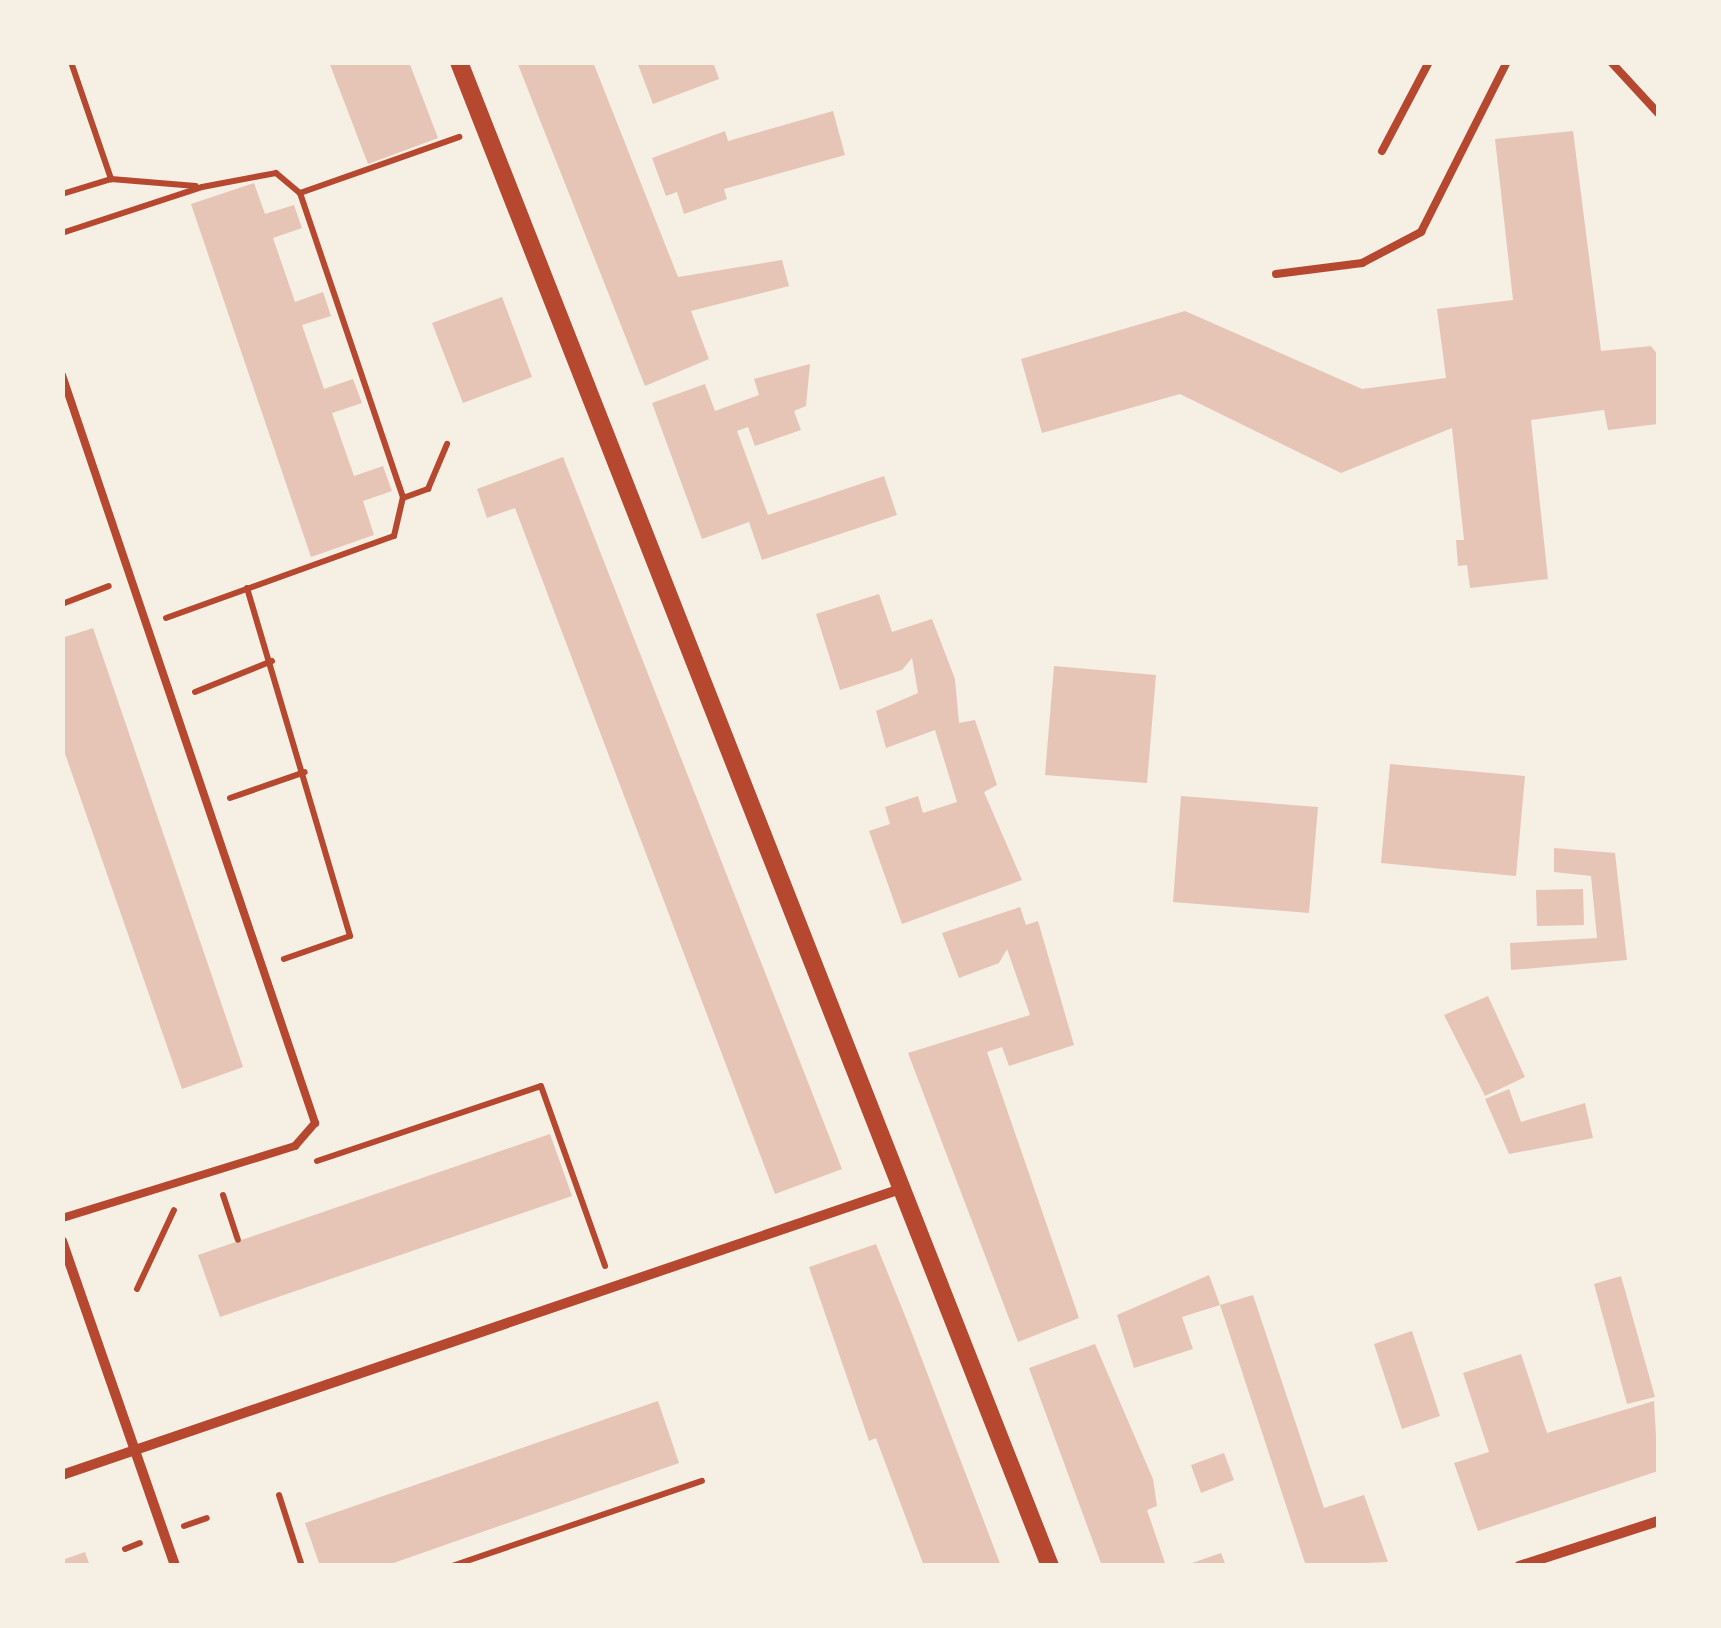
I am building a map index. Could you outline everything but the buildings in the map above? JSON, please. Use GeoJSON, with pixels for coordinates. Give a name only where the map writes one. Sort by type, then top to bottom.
{"type":"FeatureCollection","features":[{"type":"Feature","properties":{"kind":"street"},"geometry":{"type":"LineString","coordinates":[[459,62],[1050,1566]]}},
{"type":"Feature","properties":{"kind":"street"},"geometry":{"type":"LineString","coordinates":[[62,1476],[903,1188]]}},
{"type":"Feature","properties":{"kind":"street"},"geometry":{"type":"LineString","coordinates":[[62,1241],[175,1566]]}},
{"type":"Feature","properties":{"kind":"street"},"geometry":{"type":"LineString","coordinates":[[1519,1566],[1658,1521]]}},
{"type":"Feature","properties":{"kind":"lane"},"geometry":{"type":"LineString","coordinates":[[1382,150],[1428,62]]}},
{"type":"Feature","properties":{"kind":"lane"},"geometry":{"type":"LineString","coordinates":[[1276,274],[1362,263],[1422,232],[1507,62]]}},
{"type":"Feature","properties":{"kind":"lane"},"geometry":{"type":"LineString","coordinates":[[1611,62],[1658,113]]}},
{"type":"Feature","properties":{"kind":"lane"},"geometry":{"type":"LineString","coordinates":[[62,375],[177,700],[315,1123],[294,1146],[217,1174],[62,1218]]}},
{"type":"Feature","properties":{"kind":"path"},"geometry":{"type":"LineString","coordinates":[[70,62],[110,179]]}},
{"type":"Feature","properties":{"kind":"path"},"geometry":{"type":"LineString","coordinates":[[300,193],[460,136]]}},
{"type":"Feature","properties":{"kind":"path"},"geometry":{"type":"LineString","coordinates":[[62,233],[202,187],[276,174],[300,193],[403,498],[394,536],[151,624]]}},
{"type":"Feature","properties":{"kind":"path"},"geometry":{"type":"LineString","coordinates":[[62,194],[110,179],[202,187]]}},
{"type":"Feature","properties":{"kind":"path"},"geometry":{"type":"LineString","coordinates":[[403,498],[428,489],[448,444]]}},
{"type":"Feature","properties":{"kind":"path"},"geometry":{"type":"LineString","coordinates":[[62,604],[134,577]]}},
{"type":"Feature","properties":{"kind":"path"},"geometry":{"type":"LineString","coordinates":[[246,588],[272,660],[350,936],[266,966]]}},
{"type":"Feature","properties":{"kind":"path"},"geometry":{"type":"LineString","coordinates":[[177,700],[272,660]]}},
{"type":"Feature","properties":{"kind":"path"},"geometry":{"type":"LineString","coordinates":[[210,804],[304,772]]}},
{"type":"Feature","properties":{"kind":"path"},"geometry":{"type":"LineString","coordinates":[[297,1168],[541,1086],[606,1267]]}},
{"type":"Feature","properties":{"kind":"path"},"geometry":{"type":"LineString","coordinates":[[217,1174],[238,1240]]}},
{"type":"Feature","properties":{"kind":"path"},"geometry":{"type":"LineString","coordinates":[[206,1199],[241,1187]]}},
{"type":"Feature","properties":{"kind":"path"},"geometry":{"type":"LineString","coordinates":[[155,1216],[190,1204]]}},
{"type":"Feature","properties":{"kind":"path"},"geometry":{"type":"LineString","coordinates":[[137,1289],[174,1210]]}},
{"type":"Feature","properties":{"kind":"path"},"geometry":{"type":"LineString","coordinates":[[452,1566],[702,1481]]}},
{"type":"Feature","properties":{"kind":"path"},"geometry":{"type":"LineString","coordinates":[[279,1495],[302,1566]]}}]}
